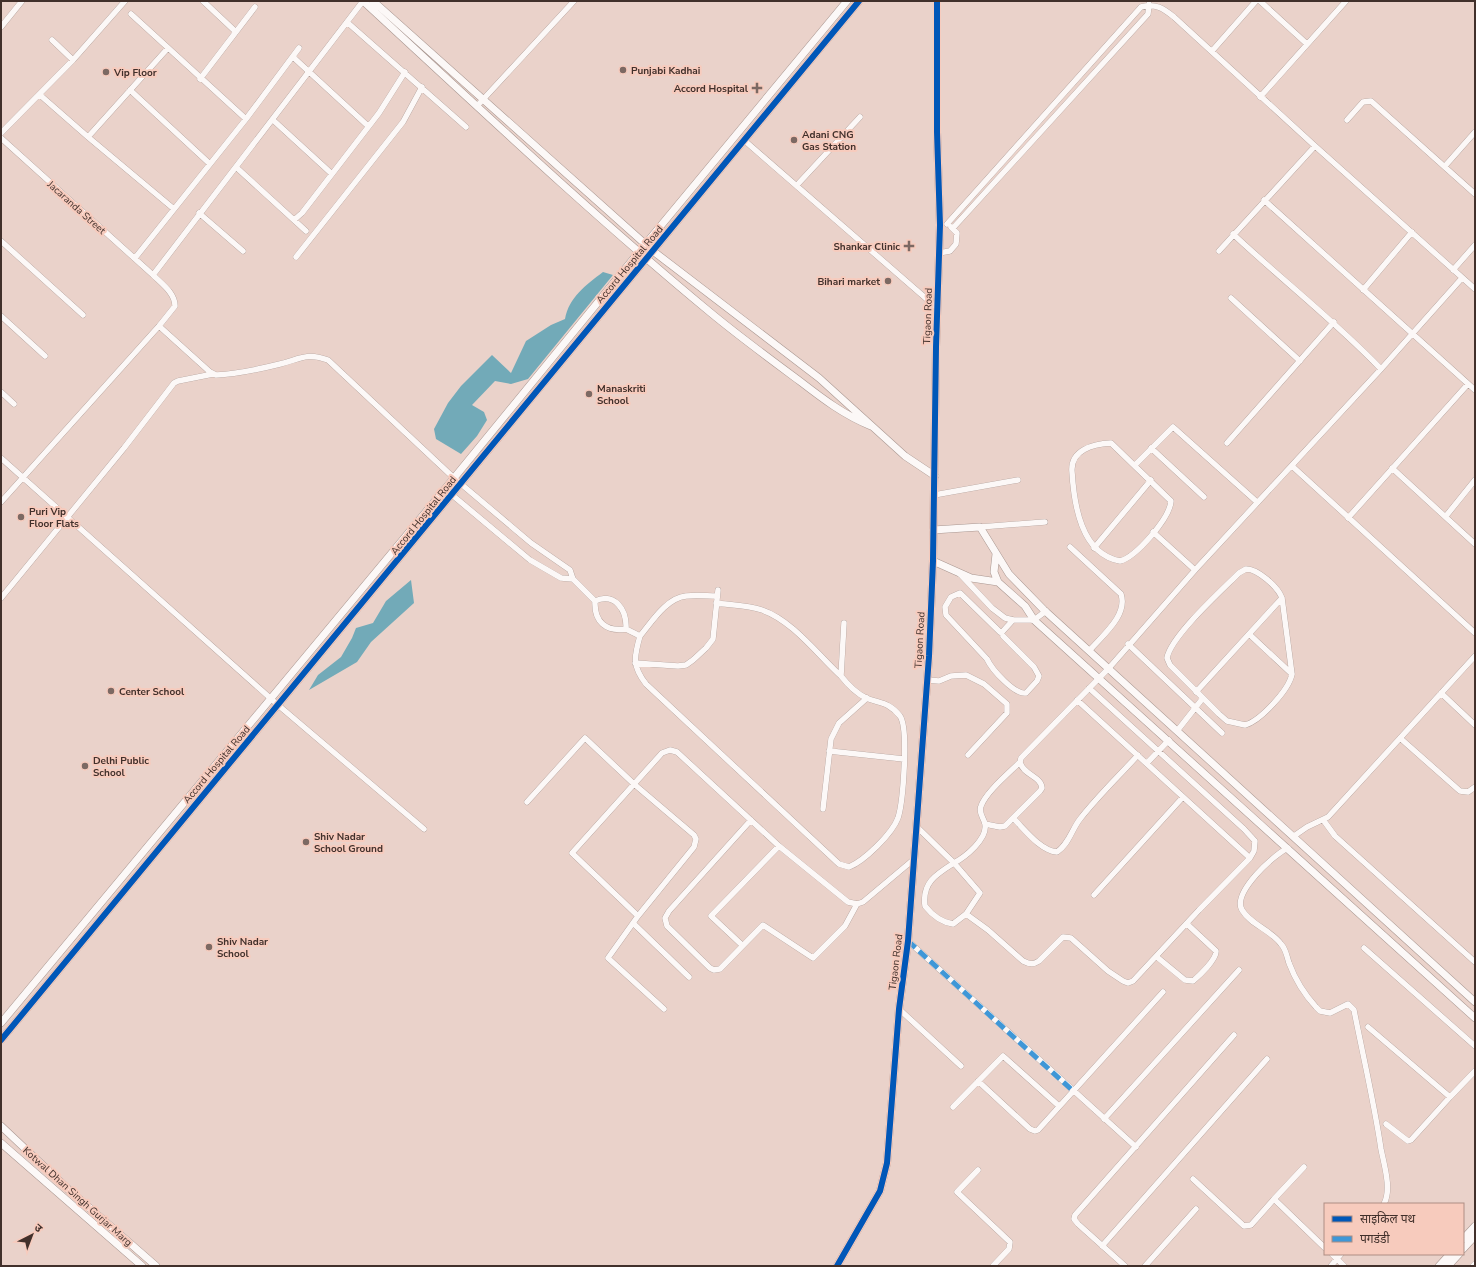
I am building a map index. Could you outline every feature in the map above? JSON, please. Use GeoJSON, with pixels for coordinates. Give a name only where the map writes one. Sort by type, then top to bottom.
{"type":"FeatureCollection","features":[{"type":"Feature","properties":{"kind":"street"},"geometry":{"type":"LineString","coordinates":[[1,27],[22,1]]}},
{"type":"Feature","properties":{"kind":"street"},"geometry":{"type":"LineString","coordinates":[[1,133],[73,60],[125,1]]}},
{"type":"Feature","properties":{"kind":"street"},"geometry":{"type":"LineString","coordinates":[[203,1],[236,32]]}},
{"type":"Feature","properties":{"kind":"street"},"geometry":{"type":"LineString","coordinates":[[153,275],[199,213],[237,168],[309,71],[348,23],[363,1],[639,252],[748,344],[828,404],[856,420],[875,428]]}},
{"type":"Feature","properties":{"kind":"street"},"geometry":{"type":"LineString","coordinates":[[373,1],[485,99],[653,251],[818,378],[915,464],[935,476]]}},
{"type":"Feature","properties":{"kind":"street"},"geometry":{"type":"LineString","coordinates":[[477,106],[574,1]]}},
{"type":"Feature","properties":{"kind":"street"},"geometry":{"type":"LineString","coordinates":[[1,1023],[445,489],[847,1]]}},
{"type":"Feature","properties":{"kind":"street","name":"Accord Hospital Road"},"geometry":{"type":"LineString","coordinates":[[1,1040],[453,495],[646,258],[745,141],[859,1]]}},
{"type":"Feature","properties":{"kind":"street","name":"Tigaon Road"},"geometry":{"type":"LineString","coordinates":[[837,1266],[880,1191],[887,1163],[899,1009],[908,941],[927,680],[933,561],[937,308],[939,253],[944,225],[937,132],[937,1]]}},
{"type":"Feature","properties":{"kind":"street"},"geometry":{"type":"LineString","coordinates":[[1212,51],[1256,1]]}},
{"type":"Feature","properties":{"kind":"street"},"geometry":{"type":"LineString","coordinates":[[1260,1],[1307,44]]}},
{"type":"Feature","properties":{"kind":"street"},"geometry":{"type":"LineString","coordinates":[[1260,97],[1346,1]]}},
{"type":"Feature","properties":{"kind":"street"},"geometry":{"type":"LineString","coordinates":[[953,228],[1148,14],[1150,4]]}},
{"type":"Feature","properties":{"kind":"street"},"geometry":{"type":"LineString","coordinates":[[939,253],[950,251],[956,244],[957,233],[953,228],[944,225],[1141,7],[1150,4],[1157,6],[1174,17],[1314,146],[1475,289]]}},
{"type":"Feature","properties":{"kind":"street"},"geometry":{"type":"LineString","coordinates":[[200,79],[255,7]]}},
{"type":"Feature","properties":{"kind":"street"},"geometry":{"type":"LineString","coordinates":[[131,14],[200,79],[246,119]]}},
{"type":"Feature","properties":{"kind":"street"},"geometry":{"type":"LineString","coordinates":[[348,23],[466,127]]}},
{"type":"Feature","properties":{"kind":"street"},"geometry":{"type":"LineString","coordinates":[[52,40],[73,60]]}},
{"type":"Feature","properties":{"kind":"street"},"geometry":{"type":"LineString","coordinates":[[88,137],[168,48]]}},
{"type":"Feature","properties":{"kind":"street"},"geometry":{"type":"LineString","coordinates":[[135,258],[246,119],[300,48]]}},
{"type":"Feature","properties":{"kind":"street"},"geometry":{"type":"LineString","coordinates":[[293,57],[368,126]]}},
{"type":"Feature","properties":{"kind":"street"},"geometry":{"type":"LineString","coordinates":[[294,220],[300,216],[368,126],[405,72]]}},
{"type":"Feature","properties":{"kind":"street"},"geometry":{"type":"LineString","coordinates":[[296,258],[403,122],[422,87]]}},
{"type":"Feature","properties":{"kind":"street"},"geometry":{"type":"LineString","coordinates":[[130,90],[210,164]]}},
{"type":"Feature","properties":{"kind":"street"},"geometry":{"type":"LineString","coordinates":[[40,95],[174,209]]}},
{"type":"Feature","properties":{"kind":"street"},"geometry":{"type":"LineString","coordinates":[[1347,120],[1364,102],[1371,101],[1475,194]]}},
{"type":"Feature","properties":{"kind":"street"},"geometry":{"type":"LineString","coordinates":[[797,185],[860,118]]}},
{"type":"Feature","properties":{"kind":"street"},"geometry":{"type":"LineString","coordinates":[[273,120],[332,174]]}},
{"type":"Feature","properties":{"kind":"street"},"geometry":{"type":"LineString","coordinates":[[1445,166],[1475,132]]}},
{"type":"Feature","properties":{"kind":"street","name":"Jacaranda Street"},"geometry":{"type":"LineString","coordinates":[[1,138],[135,258],[171,293],[175,306],[159,326]]}},
{"type":"Feature","properties":{"kind":"street"},"geometry":{"type":"LineString","coordinates":[[745,141],[937,308]]}},
{"type":"Feature","properties":{"kind":"street"},"geometry":{"type":"LineString","coordinates":[[1219,251],[1314,146]]}},
{"type":"Feature","properties":{"kind":"street"},"geometry":{"type":"LineString","coordinates":[[237,168],[306,231]]}},
{"type":"Feature","properties":{"kind":"street"},"geometry":{"type":"LineString","coordinates":[[1264,200],[1475,390]]}},
{"type":"Feature","properties":{"kind":"street"},"geometry":{"type":"LineString","coordinates":[[199,213],[243,252]]}},
{"type":"Feature","properties":{"kind":"street"},"geometry":{"type":"LineString","coordinates":[[1363,290],[1412,232]]}},
{"type":"Feature","properties":{"kind":"street"},"geometry":{"type":"LineString","coordinates":[[1233,234],[1334,322],[1381,369]]}},
{"type":"Feature","properties":{"kind":"street"},"geometry":{"type":"LineString","coordinates":[[1,241],[83,315]]}},
{"type":"Feature","properties":{"kind":"street"},"geometry":{"type":"LineString","coordinates":[[1453,270],[1475,245]]}},
{"type":"Feature","properties":{"kind":"street"},"geometry":{"type":"LineString","coordinates":[[917,827],[954,863],[980,893],[966,914],[952,924],[946,923],[930,912],[925,906],[924,896],[928,884],[954,863],[964,856],[983,836],[985,824],[980,811],[981,806],[997,785],[1099,678],[1195,570],[1381,369],[1462,278]]}},
{"type":"Feature","properties":{"kind":"street"},"geometry":{"type":"LineString","coordinates":[[1231,298],[1300,361]]}},
{"type":"Feature","properties":{"kind":"street"},"geometry":{"type":"LineString","coordinates":[[1,316],[45,356]]}},
{"type":"Feature","properties":{"kind":"street"},"geometry":{"type":"LineString","coordinates":[[1227,443],[1334,322]]}},
{"type":"Feature","properties":{"kind":"street"},"geometry":{"type":"LineString","coordinates":[[1,502],[159,326],[213,374]]}},
{"type":"Feature","properties":{"kind":"street"},"geometry":{"type":"LineString","coordinates":[[1,598],[69,517],[174,383],[213,374],[221,375],[281,364],[302,357],[312,356],[328,360],[454,478],[531,543],[570,570],[573,579],[595,601]]}},
{"type":"Feature","properties":{"kind":"street"},"geometry":{"type":"LineString","coordinates":[[1348,518],[1468,384]]}},
{"type":"Feature","properties":{"kind":"street"},"geometry":{"type":"LineString","coordinates":[[1,392],[14,404]]}},
{"type":"Feature","properties":{"kind":"street"},"geometry":{"type":"LineString","coordinates":[[1135,465],[1173,427],[1257,502]]}},
{"type":"Feature","properties":{"kind":"street"},"geometry":{"type":"LineString","coordinates":[[1111,443],[1135,465],[1171,501],[1168,514],[1132,555],[1127,559],[1114,560],[1104,556],[1094,548],[1085,533],[1077,505],[1071,465],[1075,457],[1085,448],[1099,444],[1111,443]]}},
{"type":"Feature","properties":{"kind":"street"},"geometry":{"type":"LineString","coordinates":[[1151,448],[1204,497]]}},
{"type":"Feature","properties":{"kind":"street"},"geometry":{"type":"LineString","coordinates":[[1,458],[69,517],[271,699],[424,829]]}},
{"type":"Feature","properties":{"kind":"street"},"geometry":{"type":"LineString","coordinates":[[1292,466],[1475,632]]}},
{"type":"Feature","properties":{"kind":"street"},"geometry":{"type":"LineString","coordinates":[[1392,468],[1475,544]]}},
{"type":"Feature","properties":{"kind":"street"},"geometry":{"type":"LineString","coordinates":[[934,495],[1018,480]]}},
{"type":"Feature","properties":{"kind":"street"},"geometry":{"type":"LineString","coordinates":[[1094,548],[1151,480]]}},
{"type":"Feature","properties":{"kind":"street"},"geometry":{"type":"LineString","coordinates":[[1446,516],[1475,480]]}},
{"type":"Feature","properties":{"kind":"street"},"geometry":{"type":"LineString","coordinates":[[445,489],[530,560],[561,578],[573,579]]}},
{"type":"Feature","properties":{"kind":"street"},"geometry":{"type":"LineString","coordinates":[[934,530],[1045,522]]}},
{"type":"Feature","properties":{"kind":"street"},"geometry":{"type":"LineString","coordinates":[[980,527],[1009,574],[1046,611],[1475,1002]]}},
{"type":"Feature","properties":{"kind":"street"},"geometry":{"type":"LineString","coordinates":[[1153,532],[1195,570]]}},
{"type":"Feature","properties":{"kind":"street"},"geometry":{"type":"LineString","coordinates":[[1070,547],[1121,594],[1123,601],[1123,608],[1117,618],[1090,650]]}},
{"type":"Feature","properties":{"kind":"street"},"geometry":{"type":"LineString","coordinates":[[996,554],[994,572],[998,582],[1025,606],[1034,620],[1169,740],[1475,1018]]}},
{"type":"Feature","properties":{"kind":"street"},"geometry":{"type":"LineString","coordinates":[[933,561],[971,578],[998,582]]}},
{"type":"Feature","properties":{"kind":"street"},"geometry":{"type":"LineString","coordinates":[[1246,569],[1255,571],[1278,591],[1282,598],[1292,674],[1290,682],[1280,695],[1258,718],[1245,726],[1227,721],[1170,665],[1167,658],[1168,652],[1172,645],[1239,573],[1246,569]]}},
{"type":"Feature","properties":{"kind":"street"},"geometry":{"type":"LineString","coordinates":[[960,574],[995,611],[1005,618],[1013,620],[1034,620],[1046,611]]}},
{"type":"Feature","properties":{"kind":"street"},"geometry":{"type":"LineString","coordinates":[[635,663],[678,666],[690,663],[713,639],[716,603],[717,593],[684,596],[674,601],[658,614],[640,636],[635,663],[638,673],[646,684],[843,867],[855,865],[881,842],[898,819],[902,792],[905,729],[901,718],[890,706],[867,698],[855,691],[791,628],[776,617],[761,609],[716,603]]}},
{"type":"Feature","properties":{"kind":"street"},"geometry":{"type":"LineString","coordinates":[[960,593],[1002,633],[1034,667],[1039,676],[1037,681],[1026,693],[1017,692],[990,667],[987,659],[946,615],[945,607],[951,597],[960,593]]}},
{"type":"Feature","properties":{"kind":"street"},"geometry":{"type":"LineString","coordinates":[[595,601],[602,598],[618,605],[626,618],[626,629]]}},
{"type":"Feature","properties":{"kind":"street"},"geometry":{"type":"LineString","coordinates":[[1196,692],[1282,598]]}},
{"type":"Feature","properties":{"kind":"street"},"geometry":{"type":"LineString","coordinates":[[595,601],[594,611],[597,618],[606,627],[615,630],[626,629],[640,636]]}},
{"type":"Feature","properties":{"kind":"street"},"geometry":{"type":"LineString","coordinates":[[1002,633],[1013,620]]}},
{"type":"Feature","properties":{"kind":"street"},"geometry":{"type":"LineString","coordinates":[[841,676],[844,623]]}},
{"type":"Feature","properties":{"kind":"street"},"geometry":{"type":"LineString","coordinates":[[1249,634],[1292,674]]}},
{"type":"Feature","properties":{"kind":"street"},"geometry":{"type":"LineString","coordinates":[[1128,644],[1194,709],[1222,734]]}},
{"type":"Feature","properties":{"kind":"street"},"geometry":{"type":"LineString","coordinates":[[1294,836],[1307,827],[1324,821],[1475,656]]}},
{"type":"Feature","properties":{"kind":"street"},"geometry":{"type":"LineString","coordinates":[[927,680],[939,681],[952,676],[966,675],[984,684],[1007,704],[1007,713],[968,755]]}},
{"type":"Feature","properties":{"kind":"street"},"geometry":{"type":"LineString","coordinates":[[966,914],[988,930],[1023,961],[1029,964],[1035,964],[1039,961],[1052,946],[1066,936],[1080,945],[1116,978],[1128,983],[1139,976],[1250,858],[1256,846],[1252,836],[1089,688]]}},
{"type":"Feature","properties":{"kind":"street"},"geometry":{"type":"LineString","coordinates":[[1441,693],[1475,725]]}},
{"type":"Feature","properties":{"kind":"street"},"geometry":{"type":"LineString","coordinates":[[823,809],[828,751],[836,727],[843,718],[867,698]]}},
{"type":"Feature","properties":{"kind":"street"},"geometry":{"type":"LineString","coordinates":[[1177,731],[1202,698]]}},
{"type":"Feature","properties":{"kind":"street"},"geometry":{"type":"LineString","coordinates":[[1077,700],[1250,858]]}},
{"type":"Feature","properties":{"kind":"street"},"geometry":{"type":"LineString","coordinates":[[527,802],[585,738],[696,839],[694,847],[638,916],[608,958],[664,1009]]}},
{"type":"Feature","properties":{"kind":"street"},"geometry":{"type":"LineString","coordinates":[[1400,738],[1460,791],[1468,792],[1475,787]]}},
{"type":"Feature","properties":{"kind":"street"},"geometry":{"type":"LineString","coordinates":[[1147,763],[1169,740]]}},
{"type":"Feature","properties":{"kind":"street"},"geometry":{"type":"LineString","coordinates":[[638,916],[572,854],[662,753],[670,750],[677,752],[779,846],[848,902],[857,904],[863,902],[913,860]]}},
{"type":"Feature","properties":{"kind":"street"},"geometry":{"type":"LineString","coordinates":[[828,751],[904,759]]}},
{"type":"Feature","properties":{"kind":"street"},"geometry":{"type":"LineString","coordinates":[[1014,819],[1041,845],[1057,852],[1064,846],[1082,816],[1138,755]]}},
{"type":"Feature","properties":{"kind":"street"},"geometry":{"type":"LineString","coordinates":[[985,824],[1000,827],[1014,819],[1042,788],[1040,782],[1025,771],[1020,762]]}},
{"type":"Feature","properties":{"kind":"street"},"geometry":{"type":"LineString","coordinates":[[1094,895],[1183,797]]}},
{"type":"Feature","properties":{"kind":"street"},"geometry":{"type":"LineString","coordinates":[[751,820],[669,911],[665,918],[667,926],[714,970],[720,969],[761,925],[765,925],[813,958],[845,926],[857,904]]}},
{"type":"Feature","properties":{"kind":"street"},"geometry":{"type":"LineString","coordinates":[[1324,821],[1335,836],[1475,962]]}},
{"type":"Feature","properties":{"kind":"street"},"geometry":{"type":"LineString","coordinates":[[742,945],[711,916],[779,846]]}},
{"type":"Feature","properties":{"kind":"street"},"geometry":{"type":"LineString","coordinates":[[1288,848],[1274,856],[1263,868],[1241,896],[1240,905],[1248,916],[1280,942],[1294,973],[1316,1007],[1330,1013],[1348,1004],[1354,1010],[1370,1080],[1385,1170],[1387,1194],[1384,1203]]}},
{"type":"Feature","properties":{"kind":"street"},"geometry":{"type":"LineString","coordinates":[[633,923],[689,977]]}},
{"type":"Feature","properties":{"kind":"street"},"geometry":{"type":"LineString","coordinates":[[1157,957],[1185,980],[1193,981],[1198,977],[1214,958],[1216,952],[1187,924]]}},
{"type":"Feature","properties":{"kind":"street"},"geometry":{"type":"LineString","coordinates":[[908,941],[1136,1147]]}},
{"type":"Feature","properties":{"kind":"street"},"geometry":{"type":"LineString","coordinates":[[1364,948],[1475,1046]]}},
{"type":"Feature","properties":{"kind":"street"},"geometry":{"type":"LineString","coordinates":[[1104,1119],[1239,970]]}},
{"type":"Feature","properties":{"kind":"street"},"geometry":{"type":"LineString","coordinates":[[978,1081],[1033,1130],[1038,1130],[1072,1090],[1163,992]]}},
{"type":"Feature","properties":{"kind":"street"},"geometry":{"type":"LineString","coordinates":[[899,1009],[961,1066]]}},
{"type":"Feature","properties":{"kind":"street"},"geometry":{"type":"LineString","coordinates":[[1368,1027],[1450,1097]]}},
{"type":"Feature","properties":{"kind":"street"},"geometry":{"type":"LineString","coordinates":[[1125,1266],[1078,1224],[1074,1218],[1075,1215],[1234,1035]]}},
{"type":"Feature","properties":{"kind":"street"},"geometry":{"type":"LineString","coordinates":[[953,1107],[1003,1056],[1058,1106]]}},
{"type":"Feature","properties":{"kind":"street"},"geometry":{"type":"LineString","coordinates":[[1102,1246],[1267,1059]]}},
{"type":"Feature","properties":{"kind":"street"},"geometry":{"type":"LineString","coordinates":[[1386,1124],[1408,1141],[1411,1140],[1475,1071]]}},
{"type":"Feature","properties":{"kind":"street","name":"Kotwal Dhan Singh Gurjar Marg"},"geometry":{"type":"LineString","coordinates":[[1,1126],[69,1190],[156,1266]]}},
{"type":"Feature","properties":{"kind":"street","name":"Kotwal Dhan Singh Gurjar Marg"},"geometry":{"type":"LineString","coordinates":[[1,1143],[142,1266]]}},
{"type":"Feature","properties":{"kind":"street"},"geometry":{"type":"LineString","coordinates":[[1193,1179],[1244,1226],[1251,1224],[1304,1167]]}},
{"type":"Feature","properties":{"kind":"street"},"geometry":{"type":"LineString","coordinates":[[978,1170],[957,1192],[1010,1242],[1009,1249],[993,1266]]}},
{"type":"Feature","properties":{"kind":"street"},"geometry":{"type":"LineString","coordinates":[[1274,1200],[1324,1247]]}},
{"type":"Feature","properties":{"kind":"street"},"geometry":{"type":"LineString","coordinates":[[1145,1266],[1196,1208]]}},
{"type":"Feature","properties":{"kind":"street"},"geometry":{"type":"LineString","coordinates":[[1464,1238],[1475,1226]]}},
{"type":"Feature","properties":{"kind":"street"},"geometry":{"type":"LineString","coordinates":[[1464,1248],[1475,1236]]}},
{"type":"Feature","properties":{"kind":"street"},"geometry":{"type":"LineString","coordinates":[[1439,1266],[1449,1255]]}},
{"type":"Feature","properties":{"kind":"street"},"geometry":{"type":"LineString","coordinates":[[1448,1266],[1458,1255]]}},
{"type":"Feature","properties":{"kind":"street"},"geometry":{"type":"LineString","coordinates":[[1331,1266],[1339,1256],[1344,1266]]}},
{"type":"Feature","properties":{"kind":"water"},"geometry":{"type":"Polygon","coordinates":[[[603,272],[613,275],[528,379],[511,384],[495,381],[472,405],[484,412],[487,420],[477,436],[461,454],[436,439],[434,429],[448,403],[461,386],[492,355],[511,373],[526,341],[551,325],[565,319],[570,304],[574,298],[603,272]]]}},
{"type":"Feature","properties":{"kind":"water"},"geometry":{"type":"Polygon","coordinates":[[[411,580],[414,603],[371,642],[357,662],[309,690],[318,675],[341,657],[356,628],[373,623],[386,601],[411,580]]]}},
{"type":"Feature","properties":{"kind":"marked path"},"geometry":{"type":"LineString","coordinates":[[908,941],[1072,1090]]}},
{"type":"Feature","properties":{"kind":"cycle path"},"geometry":{"type":"LineString","coordinates":[[1,1040],[859,1]]}},
{"type":"Feature","properties":{"kind":"cycle path"},"geometry":{"type":"LineString","coordinates":[[837,1266],[880,1191],[887,1163],[899,1009],[908,941],[929,656],[933,561],[936,347],[940,225],[937,132],[937,1]]}},
{"type":"Feature","properties":{"kind":"place","name":"Punjabi Kadhai"},"geometry":{"type":"Point","coordinates":[623,70]}},
{"type":"Feature","properties":{"kind":"place","name":"Vip Floor"},"geometry":{"type":"Point","coordinates":[106,72]}},
{"type":"Feature","properties":{"kind":"place","name":"Accord Hospital"},"geometry":{"type":"Point","coordinates":[757,88]}},
{"type":"Feature","properties":{"kind":"place","name":"Adani CNG Gas Station"},"geometry":{"type":"Point","coordinates":[794,140]}},
{"type":"Feature","properties":{"kind":"place","name":"Shankar Clinic"},"geometry":{"type":"Point","coordinates":[909,246]}},
{"type":"Feature","properties":{"kind":"place","name":"Bihari market"},"geometry":{"type":"Point","coordinates":[888,281]}},
{"type":"Feature","properties":{"kind":"place","name":"Manaskriti School"},"geometry":{"type":"Point","coordinates":[589,394]}},
{"type":"Feature","properties":{"kind":"place","name":"Puri Vip Floor Flats"},"geometry":{"type":"Point","coordinates":[21,517]}},
{"type":"Feature","properties":{"kind":"place","name":"Center School"},"geometry":{"type":"Point","coordinates":[111,691]}},
{"type":"Feature","properties":{"kind":"place","name":"Delhi Public School"},"geometry":{"type":"Point","coordinates":[85,766]}},
{"type":"Feature","properties":{"kind":"place","name":"Shiv Nadar School Ground"},"geometry":{"type":"Point","coordinates":[306,842]}},
{"type":"Feature","properties":{"kind":"place","name":"Shiv Nadar School"},"geometry":{"type":"Point","coordinates":[209,947]}}]}
